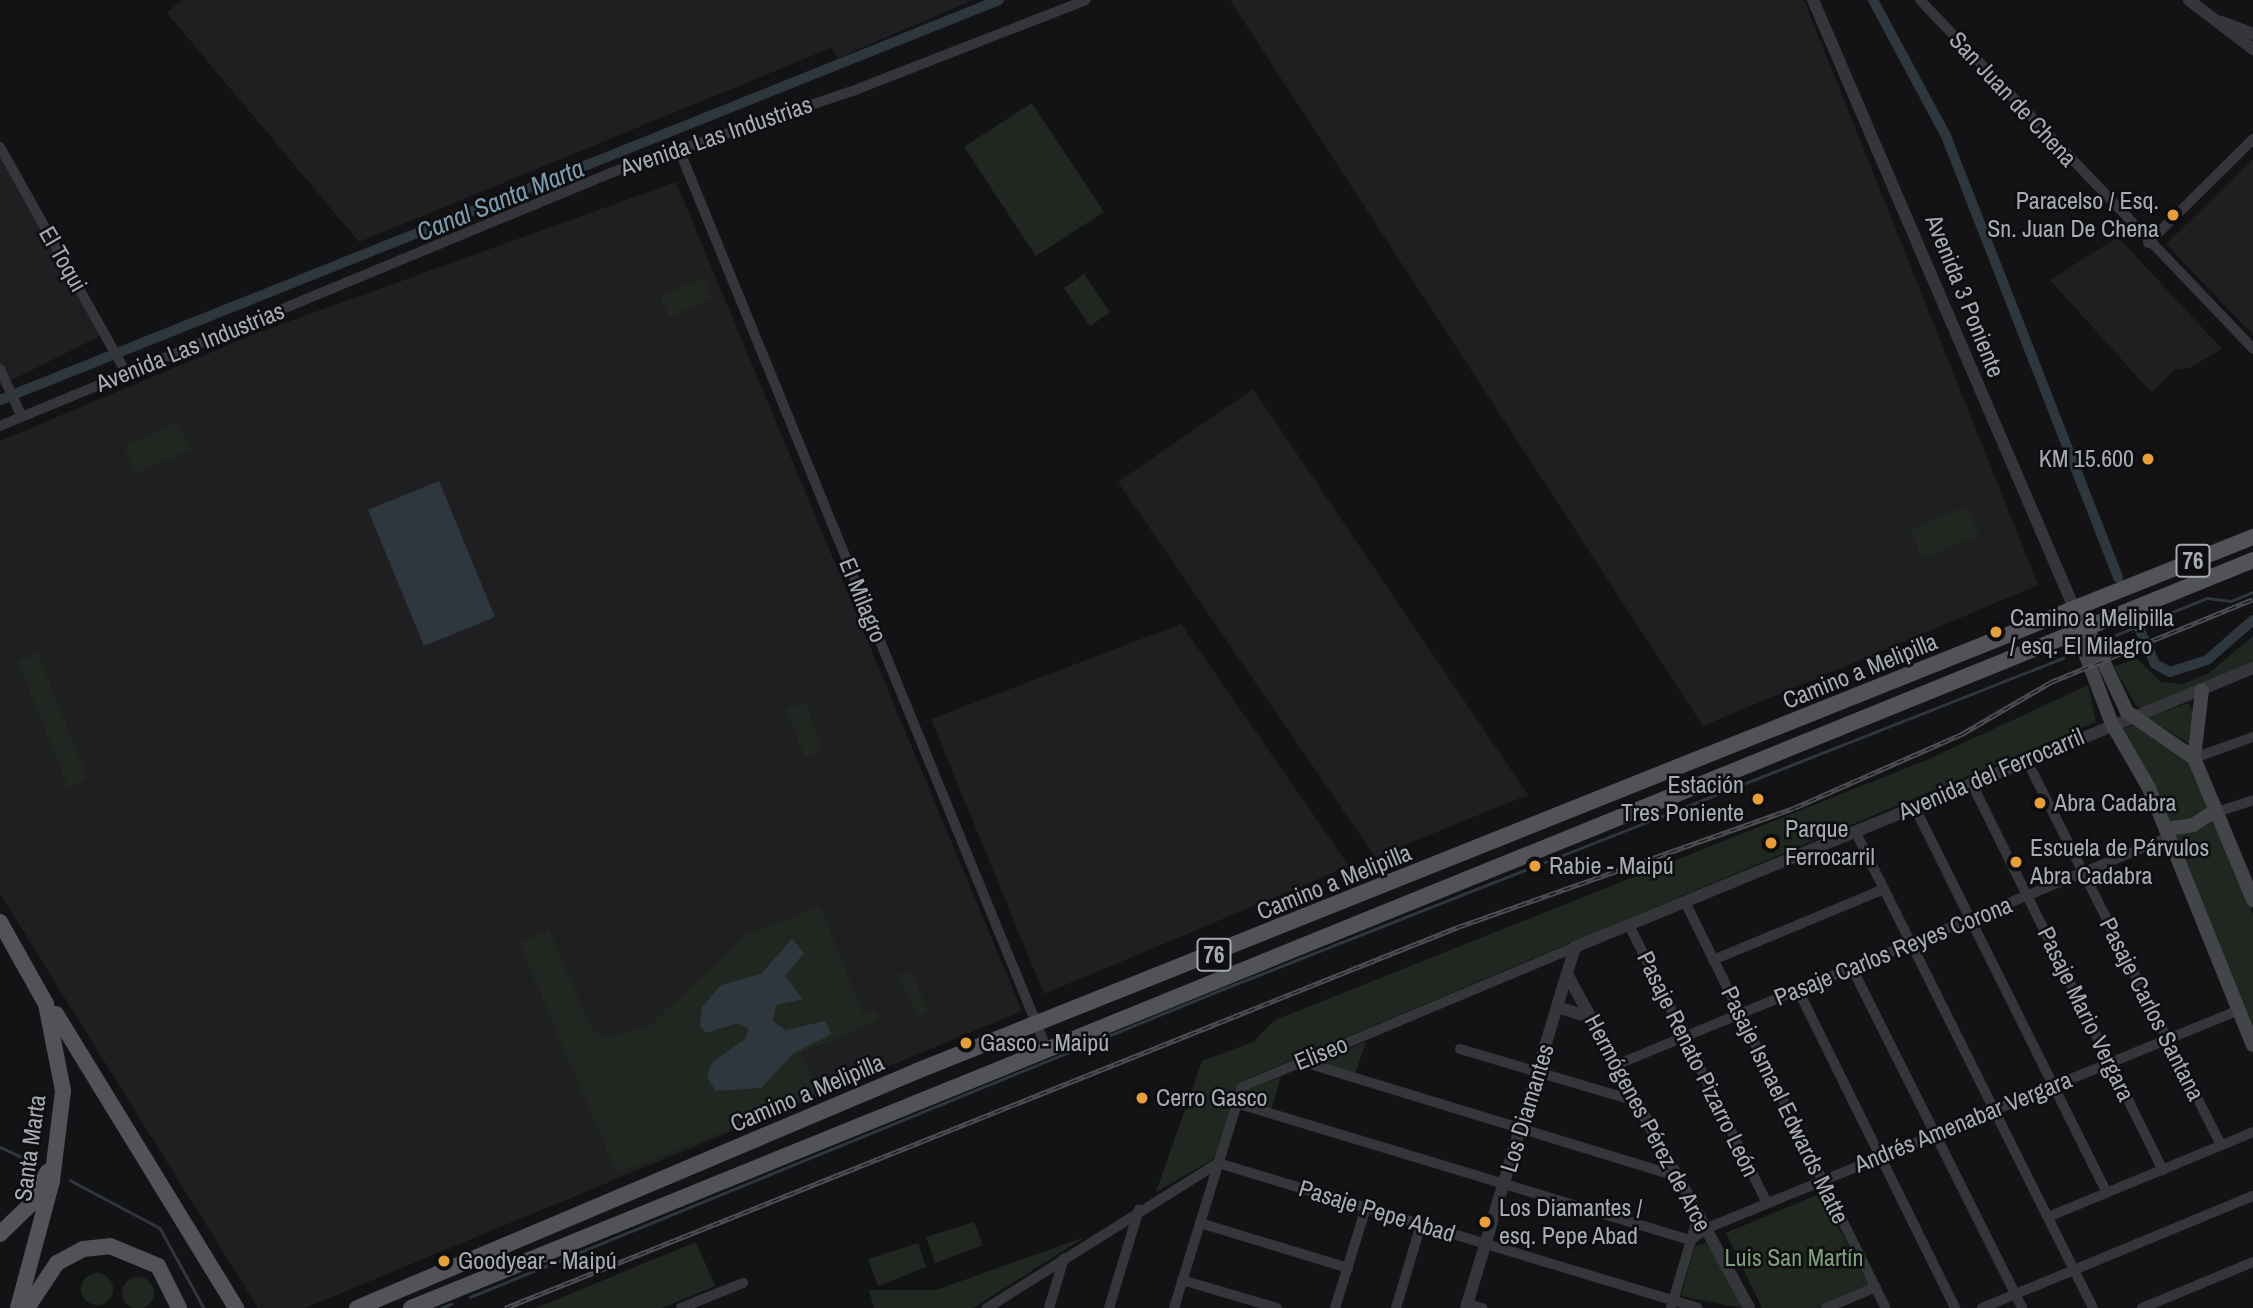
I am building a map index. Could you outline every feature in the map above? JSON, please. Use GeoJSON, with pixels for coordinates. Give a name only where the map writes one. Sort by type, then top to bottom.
{"type":"FeatureCollection","features":[{"type":"Feature","properties":{"kind":"main road","name":"Camino a Melipilla"},"geometry":{"type":"LineString","coordinates":[[357,1308],[1037,1025],[2253,537]]}},
{"type":"Feature","properties":{"kind":"main road","name":"Camino a Melipilla"},"geometry":{"type":"LineString","coordinates":[[411,1308],[1046,1047],[2253,560]]}},
{"type":"Feature","properties":{"kind":"main road","name":"Avenida 3 Poniente"},"geometry":{"type":"LineString","coordinates":[[2075,610],[2115,693],[2132,718],[2194,758]]}},
{"type":"Feature","properties":{"kind":"main road","name":"Avenida 3 Poniente"},"geometry":{"type":"LineString","coordinates":[[2084,629],[2112,724],[2167,833],[2253,1045]]}},
{"type":"Feature","properties":{"kind":"main road"},"geometry":{"type":"LineString","coordinates":[[2202,690],[2194,758],[2216,811],[2247,867],[2253,900]]}},
{"type":"Feature","properties":{"kind":"main road"},"geometry":{"type":"LineString","coordinates":[[2167,833],[2193,825],[2216,811]]}},
{"type":"Feature","properties":{"kind":"main road"},"geometry":{"type":"LineString","coordinates":[[1447,862],[1455,883]]}},
{"type":"Feature","properties":{"kind":"main road"},"geometry":{"type":"LineString","coordinates":[[1357,898],[1366,919]]}},
{"type":"Feature","properties":{"kind":"main road","name":"Santa Marta"},"geometry":{"type":"LineString","coordinates":[[0,922],[38,985],[61,1060],[60,1133],[30,1267],[18,1308]]}},
{"type":"Feature","properties":{"kind":"main road"},"geometry":{"type":"LineString","coordinates":[[1157,977],[1166,999]]}},
{"type":"Feature","properties":{"kind":"main road"},"geometry":{"type":"LineString","coordinates":[[38,985],[236,1308]]}},
{"type":"Feature","properties":{"kind":"main road"},"geometry":{"type":"LineString","coordinates":[[0,1234],[36,1195],[60,1133]]}},
{"type":"Feature","properties":{"kind":"main road"},"geometry":{"type":"LineString","coordinates":[[26,1308],[57,1263],[102,1246],[152,1260],[170,1281],[179,1308]]}},
{"type":"Feature","properties":{"kind":"main road","name":"Santa Marta"},"geometry":{"type":"LineString","coordinates":[[26,1308],[30,1267]]}},
{"type":"Feature","properties":{"kind":"street","name":"Avenida Las Industrias"},"geometry":{"type":"LineString","coordinates":[[0,426],[124,371],[613,172],[680,152],[1086,0]]}},
{"type":"Feature","properties":{"kind":"street","name":"Avenida 3 Poniente"},"geometry":{"type":"LineString","coordinates":[[1813,0],[2075,610]]}},
{"type":"Feature","properties":{"kind":"street","name":"San Juan de Chena"},"geometry":{"type":"LineString","coordinates":[[1920,0],[2148,243],[2253,349]]}},
{"type":"Feature","properties":{"kind":"street"},"geometry":{"type":"LineString","coordinates":[[2189,0],[2253,49]]}},
{"type":"Feature","properties":{"kind":"street"},"geometry":{"type":"LineString","coordinates":[[2221,22],[2253,34]]}},
{"type":"Feature","properties":{"kind":"street"},"geometry":{"type":"LineString","coordinates":[[2148,243],[2253,139]]}},
{"type":"Feature","properties":{"kind":"street","name":"El Toqui"},"geometry":{"type":"LineString","coordinates":[[0,148],[109,338],[124,371]]}},
{"type":"Feature","properties":{"kind":"street","name":"El Milagro"},"geometry":{"type":"LineString","coordinates":[[680,152],[1046,1047]]}},
{"type":"Feature","properties":{"kind":"street"},"geometry":{"type":"LineString","coordinates":[[0,369],[20,415]]}},
{"type":"Feature","properties":{"kind":"street","name":"Avenida del Ferrocarril"},"geometry":{"type":"LineString","coordinates":[[1575,947],[2253,668]]}},
{"type":"Feature","properties":{"kind":"street"},"geometry":{"type":"LineString","coordinates":[[2194,758],[2253,737]]}},
{"type":"Feature","properties":{"kind":"street","name":"Pasaje Carlos Santana"},"geometry":{"type":"LineString","coordinates":[[2026,760],[2221,1145]]}},
{"type":"Feature","properties":{"kind":"street","name":"Pasaje Mario Vergara"},"geometry":{"type":"LineString","coordinates":[[1971,782],[2163,1170]]}},
{"type":"Feature","properties":{"kind":"street"},"geometry":{"type":"LineString","coordinates":[[2216,811],[2253,800]]}},
{"type":"Feature","properties":{"kind":"street"},"geometry":{"type":"LineString","coordinates":[[1914,806],[2107,1193]]}},
{"type":"Feature","properties":{"kind":"street"},"geometry":{"type":"LineString","coordinates":[[1855,831],[2093,1308]]}},
{"type":"Feature","properties":{"kind":"street","name":"Pasaje Carlos Reyes Corona"},"geometry":{"type":"LineString","coordinates":[[1616,1065],[2084,873],[2167,833]]}},
{"type":"Feature","properties":{"kind":"street"},"geometry":{"type":"LineString","coordinates":[[1713,960],[1884,889]]}},
{"type":"Feature","properties":{"kind":"street","name":"Pasaje Ismael Edwards Matte"},"geometry":{"type":"LineString","coordinates":[[1685,902],[1886,1308]]}},
{"type":"Feature","properties":{"kind":"street","name":"Pasaje Renato Pizarro León"},"geometry":{"type":"LineString","coordinates":[[1629,925],[1767,1203]]}},
{"type":"Feature","properties":{"kind":"street","name":"Los Diamantes"},"geometry":{"type":"LineString","coordinates":[[1466,1306],[1575,947]]}},
{"type":"Feature","properties":{"kind":"street","name":"Eliseo"},"geometry":{"type":"LineString","coordinates":[[1174,1308],[1236,1103],[1248,1082],[1575,947]]}},
{"type":"Feature","properties":{"kind":"street"},"geometry":{"type":"LineString","coordinates":[[1852,968],[2022,1308]]}},
{"type":"Feature","properties":{"kind":"street","name":"Hermógenes Pérez de Arce"},"geometry":{"type":"LineString","coordinates":[[1567,974],[1749,1308]]}},
{"type":"Feature","properties":{"kind":"street"},"geometry":{"type":"LineString","coordinates":[[1798,990],[1955,1308]]}},
{"type":"Feature","properties":{"kind":"street"},"geometry":{"type":"LineString","coordinates":[[1557,1007],[1590,1017]]}},
{"type":"Feature","properties":{"kind":"street","name":"Andrés Amenabar Vergara"},"geometry":{"type":"LineString","coordinates":[[1691,1240],[1705,1228],[2239,1010]]}},
{"type":"Feature","properties":{"kind":"street"},"geometry":{"type":"LineString","coordinates":[[1460,1049],[1636,1101]]}},
{"type":"Feature","properties":{"kind":"street"},"geometry":{"type":"LineString","coordinates":[[1299,1061],[1676,1176]]}},
{"type":"Feature","properties":{"kind":"street"},"geometry":{"type":"LineString","coordinates":[[1236,1103],[1691,1240]]}},
{"type":"Feature","properties":{"kind":"street"},"geometry":{"type":"LineString","coordinates":[[2048,1217],[2253,1132]]}},
{"type":"Feature","properties":{"kind":"street"},"geometry":{"type":"LineString","coordinates":[[987,1308],[1139,1208],[1218,1163]]}},
{"type":"Feature","properties":{"kind":"street","name":"Pasaje Pepe Abad"},"geometry":{"type":"LineString","coordinates":[[1218,1163],[1672,1304],[1698,1308]]}},
{"type":"Feature","properties":{"kind":"street"},"geometry":{"type":"LineString","coordinates":[[1982,1308],[2253,1196]]}},
{"type":"Feature","properties":{"kind":"street"},"geometry":{"type":"LineString","coordinates":[[1109,1308],[1139,1208]]}},
{"type":"Feature","properties":{"kind":"street"},"geometry":{"type":"LineString","coordinates":[[1335,1308],[1366,1208]]}},
{"type":"Feature","properties":{"kind":"street"},"geometry":{"type":"LineString","coordinates":[[1672,1304],[1698,1216]]}},
{"type":"Feature","properties":{"kind":"street"},"geometry":{"type":"LineString","coordinates":[[1200,1223],[1348,1268]]}},
{"type":"Feature","properties":{"kind":"street"},"geometry":{"type":"LineString","coordinates":[[1396,1308],[1421,1224]]}},
{"type":"Feature","properties":{"kind":"street"},"geometry":{"type":"LineString","coordinates":[[1049,1308],[1064,1257]]}},
{"type":"Feature","properties":{"kind":"street"},"geometry":{"type":"LineString","coordinates":[[2142,1308],[2253,1262]]}},
{"type":"Feature","properties":{"kind":"street"},"geometry":{"type":"LineString","coordinates":[[1182,1280],[1277,1308]]}},
{"type":"Feature","properties":{"kind":"street"},"geometry":{"type":"LineString","coordinates":[[681,1308],[701,1304],[743,1283]]}},
{"type":"Feature","properties":{"kind":"street"},"geometry":{"type":"LineString","coordinates":[[1826,1308],[1876,1287]]}},
{"type":"Feature","properties":{"kind":"street"},"geometry":{"type":"LineString","coordinates":[[1466,1306],[1482,1308]]}},
{"type":"Feature","properties":{"kind":"shaded area"},"geometry":{"type":"Polygon","coordinates":[[[182,0],[973,0],[838,58],[831,48],[359,242],[167,13],[182,0]]]}},
{"type":"Feature","properties":{"kind":"shaded area"},"geometry":{"type":"Polygon","coordinates":[[[1230,0],[1804,0],[2038,585],[1703,726],[1230,0]]]}},
{"type":"Feature","properties":{"kind":"shaded area"},"geometry":{"type":"Polygon","coordinates":[[[0,147],[108,332],[0,386],[0,147]]]}},
{"type":"Feature","properties":{"kind":"shaded area"},"geometry":{"type":"Polygon","coordinates":[[[2253,159],[2253,335],[2166,244],[2253,159]]]}},
{"type":"Feature","properties":{"kind":"shaded area"},"geometry":{"type":"Polygon","coordinates":[[[676,182],[1022,1011],[305,1308],[258,1308],[0,894],[0,441],[257,333],[676,182]]]}},
{"type":"Feature","properties":{"kind":"shaded area"},"geometry":{"type":"Polygon","coordinates":[[[2118,237],[2222,349],[2189,368],[2174,370],[2152,393],[2050,280],[2118,237]]]}},
{"type":"Feature","properties":{"kind":"shaded area"},"geometry":{"type":"Polygon","coordinates":[[[1253,389],[1528,795],[1375,857],[1118,482],[1253,389]]]}},
{"type":"Feature","properties":{"kind":"shaded area"},"geometry":{"type":"Polygon","coordinates":[[[439,481],[495,617],[424,646],[368,510],[439,481]]]}},
{"type":"Feature","properties":{"kind":"shaded area"},"geometry":{"type":"Polygon","coordinates":[[[1181,624],[1349,866],[1044,994],[931,719],[1181,624]]]}},
{"type":"Feature","properties":{"kind":"shaded area"},"geometry":{"type":"Polygon","coordinates":[[[792,939],[804,953],[785,976],[803,999],[776,1005],[773,1021],[785,1030],[825,1021],[832,1034],[794,1053],[761,1088],[716,1091],[707,1078],[711,1063],[745,1039],[749,1029],[738,1023],[706,1033],[700,1026],[702,1007],[721,985],[761,974],[792,939]]]}},
{"type":"Feature","properties":{"kind":"green space"},"geometry":{"type":"Polygon","coordinates":[[[1032,103],[1104,212],[1036,256],[964,147],[1032,103]]]}},
{"type":"Feature","properties":{"kind":"green space"},"geometry":{"type":"Polygon","coordinates":[[[1084,274],[1110,312],[1090,326],[1064,288],[1084,274]]]}},
{"type":"Feature","properties":{"kind":"green space"},"geometry":{"type":"Polygon","coordinates":[[[703,278],[712,299],[669,317],[660,296],[703,278]]]}},
{"type":"Feature","properties":{"kind":"green space"},"geometry":{"type":"Polygon","coordinates":[[[178,422],[191,449],[136,474],[124,446],[178,422]]]}},
{"type":"Feature","properties":{"kind":"green space"},"geometry":{"type":"Polygon","coordinates":[[[1967,506],[1979,535],[1922,559],[1910,530],[1967,506]]]}},
{"type":"Feature","properties":{"kind":"green space"},"geometry":{"type":"Polygon","coordinates":[[[2253,636],[2253,663],[2147,708],[2137,707],[2114,667],[2136,658],[2161,682],[2183,684],[2209,673],[2253,636]]]}},
{"type":"Feature","properties":{"kind":"green space"},"geometry":{"type":"Polygon","coordinates":[[[38,653],[88,780],[68,788],[18,661],[38,653]]]}},
{"type":"Feature","properties":{"kind":"green space"},"geometry":{"type":"Polygon","coordinates":[[[2088,685],[2096,722],[1244,1080],[1217,1157],[1156,1192],[1202,1061],[1253,1042],[1275,1020],[1929,759],[2088,685]]]}},
{"type":"Feature","properties":{"kind":"green space"},"geometry":{"type":"Polygon","coordinates":[[[805,703],[823,749],[805,757],[786,710],[805,703]]]}},
{"type":"Feature","properties":{"kind":"green space"},"geometry":{"type":"Polygon","coordinates":[[[2188,703],[2193,712],[2188,743],[2147,718],[2188,703]]]}},
{"type":"Feature","properties":{"kind":"green space"},"geometry":{"type":"Polygon","coordinates":[[[2135,724],[2187,757],[2237,872],[2253,914],[2253,1031],[2155,788],[2120,730],[2135,724]]]}},
{"type":"Feature","properties":{"kind":"green space"},"geometry":{"type":"Polygon","coordinates":[[[820,907],[863,1014],[876,1012],[879,1020],[801,1053],[818,1094],[617,1174],[519,943],[549,930],[592,1030],[607,1037],[649,1026],[747,934],[820,907]]]}},
{"type":"Feature","properties":{"kind":"green space"},"geometry":{"type":"Polygon","coordinates":[[[911,969],[928,1013],[917,1017],[899,975],[911,969]]]}},
{"type":"Feature","properties":{"kind":"green space"},"geometry":{"type":"Polygon","coordinates":[[[1366,1042],[1355,1074],[1316,1061],[1366,1042]]]}},
{"type":"Feature","properties":{"kind":"green space"},"geometry":{"type":"Polygon","coordinates":[[[1281,1077],[1271,1110],[1244,1102],[1248,1090],[1281,1077]]]}},
{"type":"Feature","properties":{"kind":"green space","name":"Luis San Martín"},"geometry":{"type":"Polygon","coordinates":[[[1821,1193],[1869,1286],[1818,1308],[1762,1308],[1726,1233],[1821,1193]]]}},
{"type":"Feature","properties":{"kind":"green space"},"geometry":{"type":"Polygon","coordinates":[[[974,1222],[983,1245],[935,1263],[926,1237],[974,1222]]]}},
{"type":"Feature","properties":{"kind":"green space"},"geometry":{"type":"Polygon","coordinates":[[[1085,1237],[973,1308],[874,1308],[869,1290],[936,1290],[1085,1237]]]}},
{"type":"Feature","properties":{"kind":"green space"},"geometry":{"type":"Polygon","coordinates":[[[696,1242],[715,1286],[662,1308],[536,1308],[696,1242]]]}},
{"type":"Feature","properties":{"kind":"green space"},"geometry":{"type":"Polygon","coordinates":[[[918,1243],[926,1267],[878,1286],[868,1259],[918,1243]]]}},
{"type":"Feature","properties":{"kind":"green space"},"geometry":{"type":"Polygon","coordinates":[[[1706,1243],[1742,1302],[1741,1308],[1681,1296],[1695,1246],[1706,1243]]]}},
{"type":"Feature","properties":{"kind":"green space"},"geometry":{"type":"Polygon","coordinates":[[[97,1273],[109,1277],[113,1289],[109,1301],[97,1305],[85,1301],[81,1289],[85,1277],[97,1273]]]}},
{"type":"Feature","properties":{"kind":"green space"},"geometry":{"type":"Polygon","coordinates":[[[138,1277],[149,1282],[154,1293],[149,1304],[138,1309],[127,1304],[122,1293],[127,1282],[138,1277]]]}},
{"type":"Feature","properties":{"kind":"waterway","name":"Canal Santa Marta"},"geometry":{"type":"LineString","coordinates":[[0,400],[999,0]]}},
{"type":"Feature","properties":{"kind":"waterway","name":"Canal Santa Marta"},"geometry":{"type":"LineString","coordinates":[[1873,0],[1946,136],[2118,578]]}},
{"type":"Feature","properties":{"kind":"waterway"},"geometry":{"type":"LineString","coordinates":[[2116,635],[2207,598],[2231,601],[2253,592]]}},
{"type":"Feature","properties":{"kind":"waterway","name":"Canal Santa Marta"},"geometry":{"type":"LineString","coordinates":[[2135,619],[2155,664],[2170,672],[2207,660],[2253,620]]}},
{"type":"Feature","properties":{"kind":"waterway"},"geometry":{"type":"LineString","coordinates":[[470,1297],[1223,989],[2063,658]]}},
{"type":"Feature","properties":{"kind":"waterway"},"geometry":{"type":"LineString","coordinates":[[0,1147],[32,1162]]}},
{"type":"Feature","properties":{"kind":"waterway"},"geometry":{"type":"LineString","coordinates":[[70,1180],[160,1228],[204,1308]]}},
{"type":"Feature","properties":{"kind":"waterway"},"geometry":{"type":"LineString","coordinates":[[441,1308],[451,1304]]}},
{"type":"Feature","properties":{"kind":"railway"},"geometry":{"type":"LineString","coordinates":[[505,1308],[1458,927],[1794,808],[1962,734],[2051,682],[2253,599]]}},
{"type":"Feature","properties":{"kind":"place","name":"Paracelso / Esq. Sn. Juan De Chena"},"geometry":{"type":"Point","coordinates":[2173,215]}},
{"type":"Feature","properties":{"kind":"place","name":"KM 15.600"},"geometry":{"type":"Point","coordinates":[2148,459]}},
{"type":"Feature","properties":{"kind":"place","name":"Camino a Melipilla / esq. El Milagro"},"geometry":{"type":"Point","coordinates":[1996,632]}},
{"type":"Feature","properties":{"kind":"place","name":"Estación Tres Poniente"},"geometry":{"type":"Point","coordinates":[1758,799]}},
{"type":"Feature","properties":{"kind":"place","name":"Abra Cadabra"},"geometry":{"type":"Point","coordinates":[2040,803]}},
{"type":"Feature","properties":{"kind":"place","name":"Parque Ferrocarril"},"geometry":{"type":"Point","coordinates":[1771,843]}},
{"type":"Feature","properties":{"kind":"place","name":"Escuela de Párvulos Abra Cadabra"},"geometry":{"type":"Point","coordinates":[2016,862]}},
{"type":"Feature","properties":{"kind":"place","name":"Rabie - Maipú"},"geometry":{"type":"Point","coordinates":[1535,866]}},
{"type":"Feature","properties":{"kind":"place","name":"Gasco - Maipú"},"geometry":{"type":"Point","coordinates":[966,1043]}},
{"type":"Feature","properties":{"kind":"place","name":"Cerro Gasco"},"geometry":{"type":"Point","coordinates":[1142,1098]}},
{"type":"Feature","properties":{"kind":"place","name":"Los Diamantes / esq. Pepe Abad"},"geometry":{"type":"Point","coordinates":[1485,1222]}},
{"type":"Feature","properties":{"kind":"place","name":"Goodyear - Maipú"},"geometry":{"type":"Point","coordinates":[444,1261]}}]}
